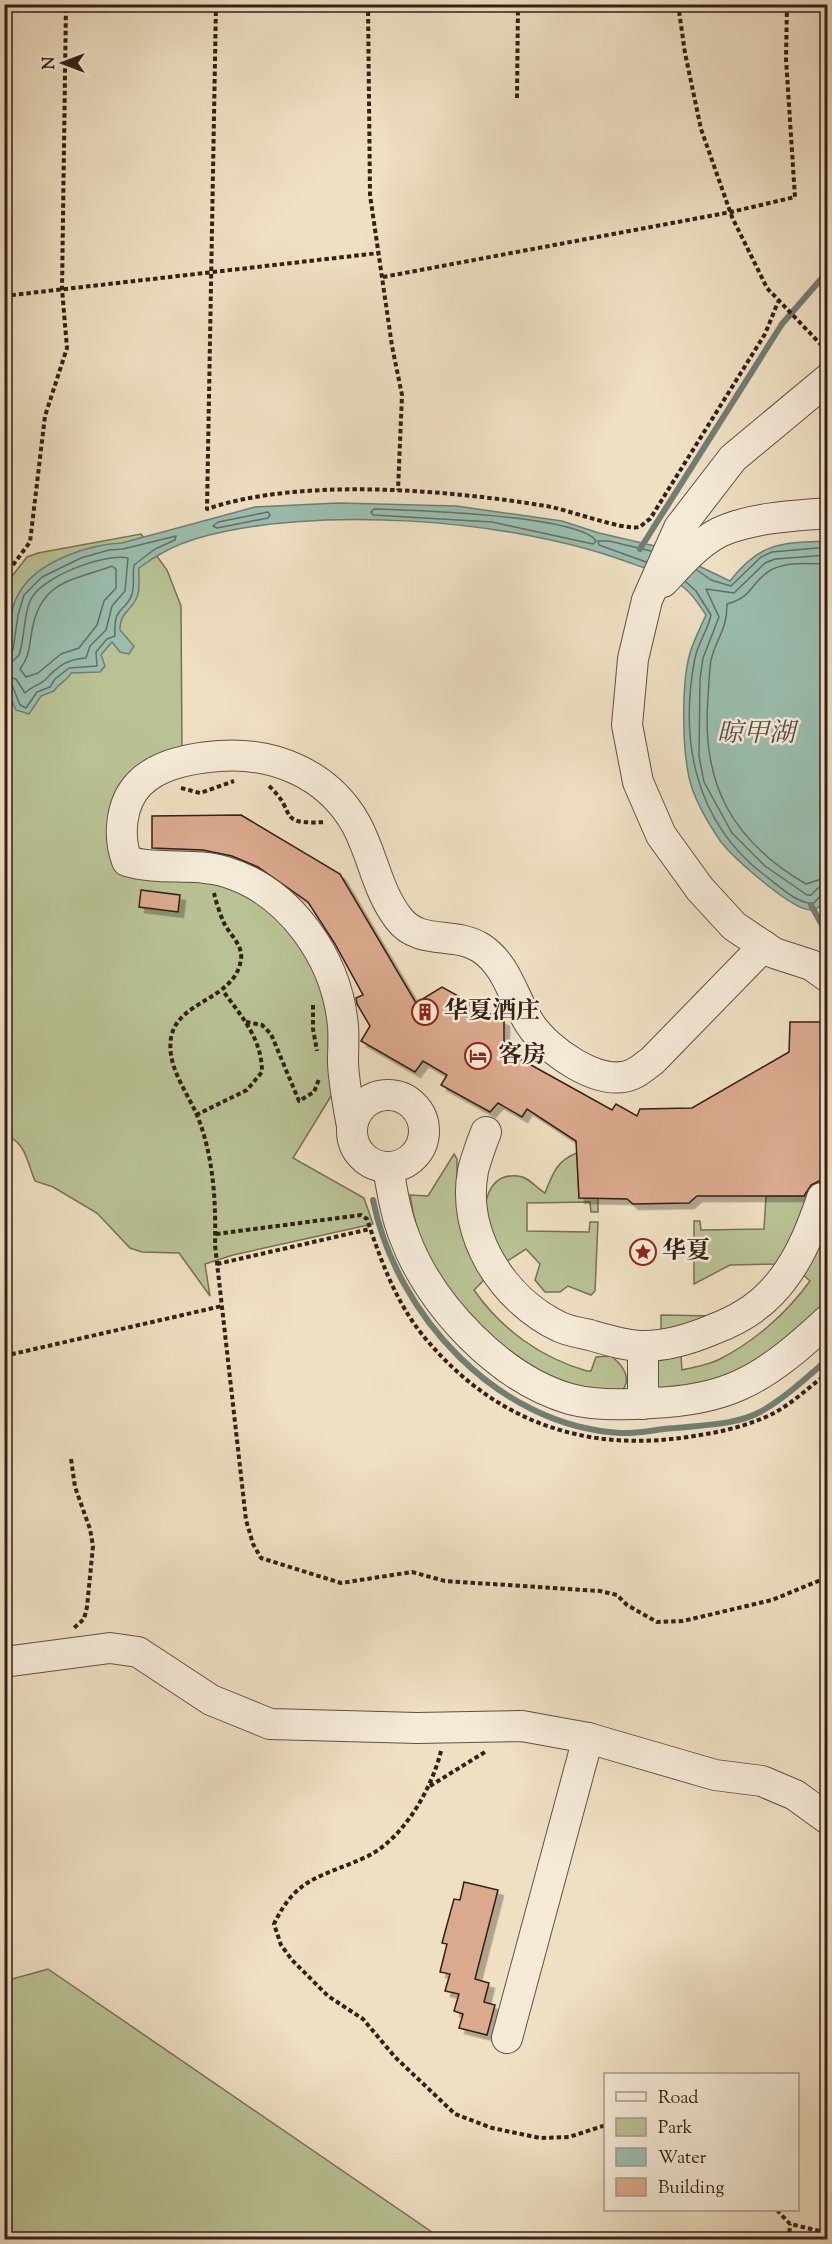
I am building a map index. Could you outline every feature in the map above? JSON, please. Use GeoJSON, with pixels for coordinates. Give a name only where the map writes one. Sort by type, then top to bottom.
{"type":"FeatureCollection","features":[{"type":"Feature","properties":{"kind":"street"},"geometry":{"type":"LineString","coordinates":[[828,379],[733,458],[679,528],[647,600],[633,659],[627,725],[638,782],[661,835],[700,889],[734,926],[774,953],[811,965],[828,977]]}},
{"type":"Feature","properties":{"kind":"street"},"geometry":{"type":"LineString","coordinates":[[647,600],[691,553],[725,530],[772,518],[828,513]]}},
{"type":"Feature","properties":{"kind":"street"},"geometry":{"type":"LineString","coordinates":[[352,1126],[356,1114],[375,1098],[399,1097],[417,1110],[422,1120],[422,1142],[409,1160],[388,1167],[375,1165],[357,1149],[352,1138],[352,1126],[345,1093],[343,1026],[336,995],[321,956],[299,919],[269,893],[226,872],[143,866],[127,861],[122,846],[122,823],[129,800],[139,784],[165,767],[200,758],[242,754],[272,759],[309,775],[327,788],[336,795],[354,821],[389,905],[400,921],[428,937],[452,937],[481,948],[499,964],[530,1025],[557,1053],[584,1070],[609,1076],[632,1074],[652,1061],[764,946]]}},
{"type":"Feature","properties":{"kind":"street"},"geometry":{"type":"LineString","coordinates":[[486,1132],[473,1173],[473,1218],[485,1256],[506,1285],[531,1309],[561,1327],[643,1346],[693,1337],[738,1319],[777,1285],[791,1268],[821,1218]]}},
{"type":"Feature","properties":{"kind":"street"},"geometry":{"type":"LineString","coordinates":[[388,1167],[405,1239],[440,1303],[473,1340],[519,1376],[570,1399],[618,1405],[677,1402],[740,1386],[789,1355],[828,1320]]}},
{"type":"Feature","properties":{"kind":"street"},"geometry":{"type":"LineString","coordinates":[[643,1346],[643,1404]]}},
{"type":"Feature","properties":{"kind":"street"},"geometry":{"type":"LineString","coordinates":[[4,1662],[110,1648],[138,1652],[211,1700],[270,1724],[447,1728],[522,1726],[588,1738],[715,1774],[762,1781],[795,1795],[828,1819]]}},
{"type":"Feature","properties":{"kind":"street"},"geometry":{"type":"LineString","coordinates":[[507,2038],[588,1738]]}},
{"type":"Feature","properties":{"kind":"path"},"geometry":{"type":"LineString","coordinates":[[4,577],[30,542],[45,416],[66,348],[62,289],[66,4]]}},
{"type":"Feature","properties":{"kind":"path"},"geometry":{"type":"LineString","coordinates":[[216,4],[207,509],[228,502],[288,493],[398,490],[504,499],[564,509],[628,527],[640,526],[650,519],[765,334],[778,302]]}},
{"type":"Feature","properties":{"kind":"path"},"geometry":{"type":"LineString","coordinates":[[368,4],[370,195],[392,346],[402,395],[398,490]]}},
{"type":"Feature","properties":{"kind":"path"},"geometry":{"type":"LineString","coordinates":[[517,98],[518,4]]}},
{"type":"Feature","properties":{"kind":"path"},"geometry":{"type":"LineString","coordinates":[[678,4],[685,53],[701,129],[754,267],[778,302],[828,352]]}},
{"type":"Feature","properties":{"kind":"path"},"geometry":{"type":"LineString","coordinates":[[383,276],[731,212],[795,197],[786,59],[787,4]]}},
{"type":"Feature","properties":{"kind":"path"},"geometry":{"type":"LineString","coordinates":[[4,296],[379,253]]}},
{"type":"Feature","properties":{"kind":"path"},"geometry":{"type":"LineString","coordinates":[[157,772],[192,793],[210,790],[240,779]]}},
{"type":"Feature","properties":{"kind":"path"},"geometry":{"type":"LineString","coordinates":[[262,782],[280,796],[290,819],[295,822],[354,821]]}},
{"type":"Feature","properties":{"kind":"path"},"geometry":{"type":"LineString","coordinates":[[213,870],[215,896],[224,923],[240,947],[241,960],[223,991],[182,1016],[171,1037],[171,1054],[183,1091],[200,1123],[211,1172],[217,1212],[217,1264],[246,1520],[253,1544],[261,1558],[341,1583],[412,1572],[446,1581],[600,1591],[617,1595],[627,1605],[657,1622],[683,1621],[772,1600],[828,1577]]}},
{"type":"Feature","properties":{"kind":"path"},"geometry":{"type":"LineString","coordinates":[[196,1115],[247,1090],[262,1072],[262,1057],[256,1037],[223,991]]}},
{"type":"Feature","properties":{"kind":"path"},"geometry":{"type":"LineString","coordinates":[[314,1001],[313,1029],[319,1062]]}},
{"type":"Feature","properties":{"kind":"path"},"geometry":{"type":"LineString","coordinates":[[246,1022],[262,1025],[271,1034],[299,1101],[314,1092],[319,1070]]}},
{"type":"Feature","properties":{"kind":"path"},"geometry":{"type":"LineString","coordinates":[[217,1264],[370,1229]]}},
{"type":"Feature","properties":{"kind":"path"},"geometry":{"type":"LineString","coordinates":[[4,1356],[222,1306]]}},
{"type":"Feature","properties":{"kind":"path"},"geometry":{"type":"LineString","coordinates":[[64,1632],[84,1619],[91,1581],[93,1546],[75,1487],[71,1459]]}},
{"type":"Feature","properties":{"kind":"path"},"geometry":{"type":"LineString","coordinates":[[447,1728],[437,1767],[429,1786],[399,1830],[371,1855],[303,1883],[284,1903],[274,1924],[281,1945],[328,1996],[363,2019],[395,2057],[455,2114],[492,2128],[540,2138],[569,2137],[604,2126]]}},
{"type":"Feature","properties":{"kind":"path"},"geometry":{"type":"LineString","coordinates":[[429,1786],[489,1750]]}},
{"type":"Feature","properties":{"kind":"path"},"geometry":{"type":"LineString","coordinates":[[778,2211],[790,2224],[828,2233]]}},
{"type":"Feature","properties":{"kind":"path"},"geometry":{"type":"LineString","coordinates":[[789,2240],[790,2224]]}},
{"type":"Feature","properties":{"kind":"green space"},"geometry":{"type":"Polygon","coordinates":[[[141,534],[167,570],[181,606],[182,749],[154,766],[116,858],[205,873],[285,919],[327,989],[336,1088],[293,1158],[364,1198],[373,1224],[233,1255],[205,1264],[210,1296],[179,1253],[142,1252],[130,1248],[97,1213],[53,1187],[35,1181],[22,1148],[12,1138],[5,1135],[5,585],[27,557],[141,534]]]}},
{"type":"Feature","properties":{"kind":"green space"},"geometry":{"type":"Polygon","coordinates":[[[577,1153],[579,1198],[598,1198],[598,1212],[591,1212],[590,1202],[527,1203],[527,1231],[589,1232],[590,1222],[598,1222],[595,1291],[591,1295],[568,1286],[560,1292],[545,1292],[535,1280],[540,1264],[526,1249],[506,1262],[491,1242],[485,1216],[488,1196],[498,1180],[507,1176],[522,1177],[545,1193],[560,1164],[577,1153]]]}},
{"type":"Feature","properties":{"kind":"green space"},"geometry":{"type":"Polygon","coordinates":[[[454,1154],[457,1159],[457,1204],[485,1279],[474,1290],[509,1329],[538,1350],[554,1358],[591,1371],[596,1357],[611,1356],[625,1372],[625,1387],[621,1392],[584,1389],[552,1377],[522,1361],[494,1341],[469,1317],[447,1290],[430,1261],[417,1229],[410,1195],[428,1196],[454,1154]]]}},
{"type":"Feature","properties":{"kind":"green space"},"geometry":{"type":"Polygon","coordinates":[[[766,1196],[809,1196],[781,1264],[730,1265],[694,1284],[694,1221],[700,1221],[701,1230],[764,1229],[766,1196]]]}},
{"type":"Feature","properties":{"kind":"green space"},"geometry":{"type":"Polygon","coordinates":[[[827,1245],[827,1300],[784,1344],[729,1377],[658,1393],[656,1364],[660,1359],[681,1356],[682,1370],[710,1363],[744,1345],[769,1326],[810,1281],[799,1271],[816,1247],[827,1245]]]}},
{"type":"Feature","properties":{"kind":"green space"},"geometry":{"type":"Polygon","coordinates":[[[661,1315],[719,1316],[661,1330],[661,1315]]]}},
{"type":"Feature","properties":{"kind":"green space"},"geometry":{"type":"Polygon","coordinates":[[[48,1969],[442,2239],[5,2239],[5,1981],[48,1969]]]}},
{"type":"Feature","properties":{"kind":"water","name":"晾甲湖"},"geometry":{"type":"Polygon","coordinates":[[[338,503],[456,506],[562,521],[599,533],[659,547],[730,581],[751,559],[772,547],[827,541],[827,896],[820,905],[814,910],[802,908],[777,893],[750,871],[721,842],[704,815],[691,785],[684,738],[685,683],[690,653],[706,615],[696,600],[683,587],[655,572],[578,547],[526,535],[470,526],[411,521],[296,522],[243,528],[195,539],[166,551],[139,568],[138,594],[120,624],[120,630],[134,646],[129,654],[120,652],[112,642],[101,655],[105,666],[100,672],[71,673],[54,691],[41,696],[29,714],[16,710],[8,689],[7,675],[10,620],[21,590],[29,580],[52,563],[95,547],[122,543],[255,507],[338,503]]]}},
{"type":"Feature","properties":{"kind":"building","name":"华夏酒庄"},"geometry":{"type":"Polygon","coordinates":[[[241,815],[340,874],[416,1003],[442,987],[504,1021],[504,1050],[612,1110],[616,1104],[637,1116],[640,1109],[692,1108],[789,1052],[790,1022],[828,1022],[828,1182],[819,1181],[811,1185],[804,1196],[697,1196],[689,1203],[633,1204],[627,1199],[579,1198],[576,1141],[527,1109],[522,1117],[498,1103],[490,1112],[441,1085],[447,1075],[423,1061],[415,1072],[361,1041],[370,1026],[357,1004],[356,998],[363,995],[335,944],[308,902],[258,867],[232,856],[203,850],[152,848],[152,816],[241,815]]]}},
{"type":"Feature","properties":{"kind":"building"},"geometry":{"type":"Polygon","coordinates":[[[141,890],[180,895],[178,912],[139,907],[141,890]]]}},
{"type":"Feature","properties":{"kind":"building"},"geometry":{"type":"Polygon","coordinates":[[[464,1882],[498,1890],[475,1979],[489,1983],[484,2002],[495,2005],[487,2035],[459,2028],[463,2014],[454,2011],[459,1994],[445,1991],[450,1974],[440,1972],[447,1944],[442,1943],[454,1899],[460,1900],[464,1882]]]}},
{"type":"Feature","properties":{"kind":"waterway"},"geometry":{"type":"LineString","coordinates":[[640,549],[782,324],[828,271]]}},
{"type":"Feature","properties":{"kind":"waterway"},"geometry":{"type":"LineString","coordinates":[[811,905],[828,936]]}},
{"type":"Feature","properties":{"kind":"waterway"},"geometry":{"type":"LineString","coordinates":[[373,1200],[385,1243],[404,1284],[429,1322],[459,1357],[494,1387],[533,1410],[575,1426],[627,1433],[740,1420],[760,1412],[778,1400],[828,1359]]}},
{"type":"Feature","properties":{"kind":"place","name":"华夏酒庄"},"geometry":{"type":"Point","coordinates":[425,1012]}},
{"type":"Feature","properties":{"kind":"place","name":"客房"},"geometry":{"type":"Point","coordinates":[478,1056]}},
{"type":"Feature","properties":{"kind":"place","name":"华夏"},"geometry":{"type":"Point","coordinates":[643,1252]}}]}
